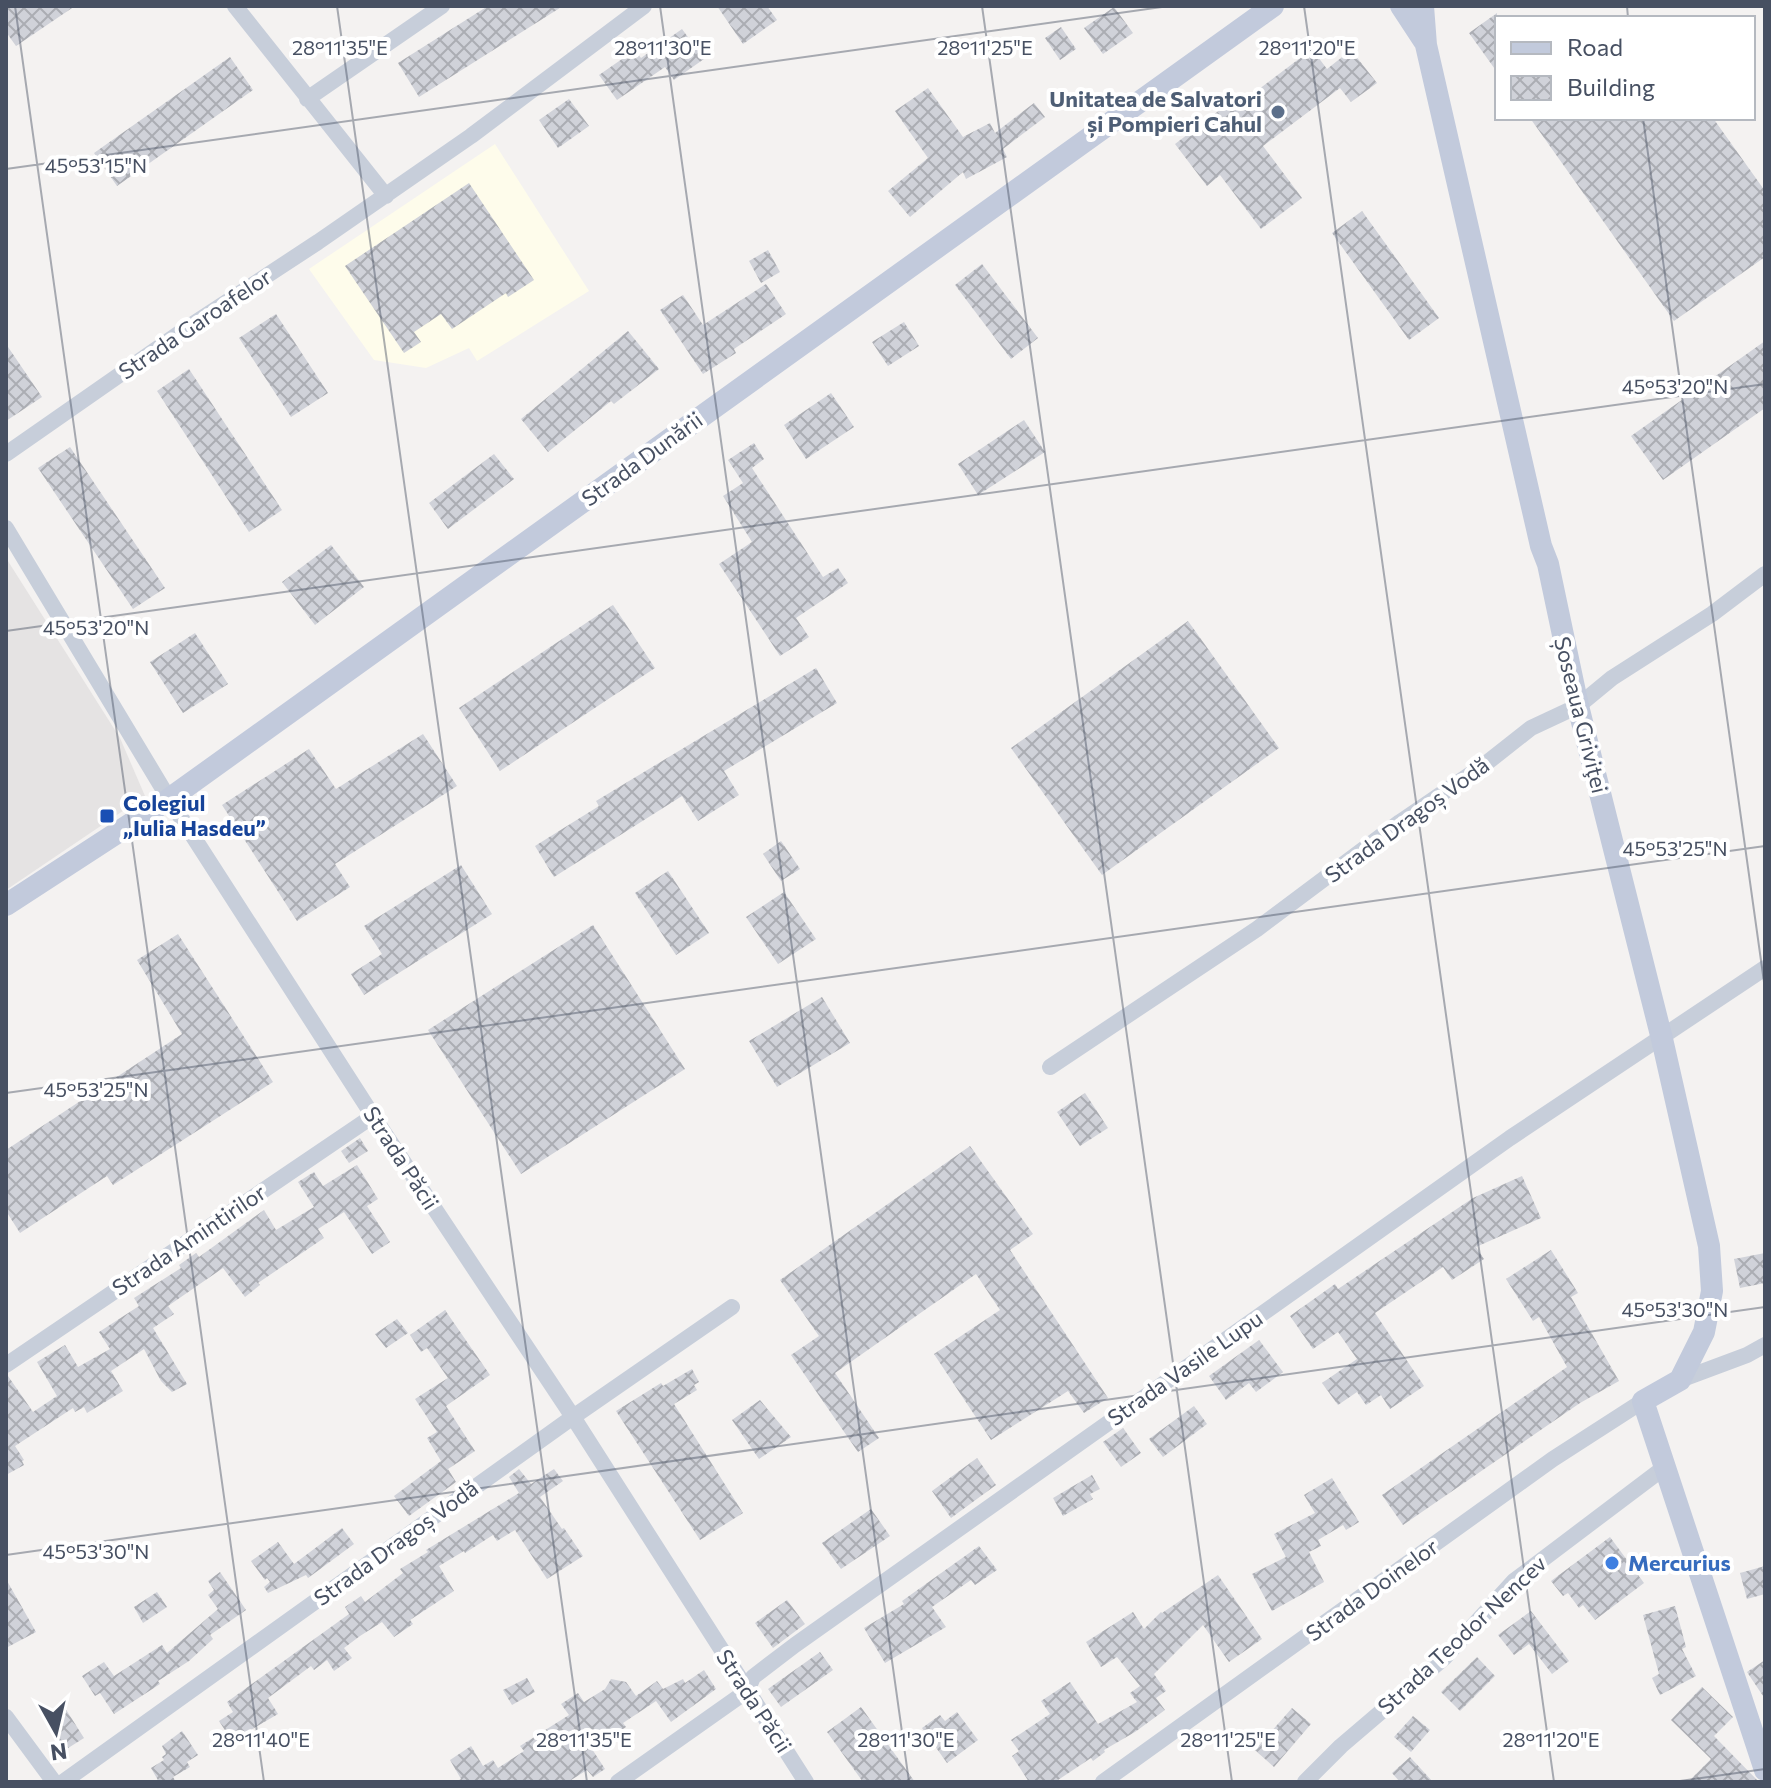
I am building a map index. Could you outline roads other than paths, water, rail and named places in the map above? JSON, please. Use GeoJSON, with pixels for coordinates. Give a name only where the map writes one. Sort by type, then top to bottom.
{"type":"FeatureCollection","features":[{"type":"Feature","properties":{"kind":"street"},"geometry":{"type":"LineString","coordinates":[[235,6],[386,196]]}},
{"type":"Feature","properties":{"kind":"street"},"geometry":{"type":"LineString","coordinates":[[307,99],[442,6]]}},
{"type":"Feature","properties":{"kind":"street","name":"Strada Garoafelor"},"geometry":{"type":"LineString","coordinates":[[6,454],[181,332],[386,196],[644,6]]}},
{"type":"Feature","properties":{"kind":"street","name":"Strada Dunării"},"geometry":{"type":"LineString","coordinates":[[6,905],[169,799],[1273,6]]}},
{"type":"Feature","properties":{"kind":"street","name":"Șoseaua Griviţei"},"geometry":{"type":"LineString","coordinates":[[1401,6],[1426,45]]}},
{"type":"Feature","properties":{"kind":"street","name":"Șoseaua Griviţei"},"geometry":{"type":"LineString","coordinates":[[1423,6],[1426,45],[1506,399],[1548,564],[1578,706],[1662,1039],[1709,1246],[1712,1291],[1704,1332],[1680,1380]]}},
{"type":"Feature","properties":{"kind":"street","name":"Strada Păcii"},"geometry":{"type":"LineString","coordinates":[[6,528],[169,799],[373,1116],[573,1417],[806,1782]]}},
{"type":"Feature","properties":{"kind":"street","name":"Strada Dragoș Vodă"},"geometry":{"type":"LineString","coordinates":[[1050,1067],[1257,929],[1531,728],[1578,706],[1612,678],[1712,614],[1765,574]]}},
{"type":"Feature","properties":{"kind":"street","name":"Strada Vasile Lupu"},"geometry":{"type":"LineString","coordinates":[[618,1782],[747,1691],[753,1677],[795,1645],[1510,1138],[1765,968]]}},
{"type":"Feature","properties":{"kind":"street","name":"Strada Amintirilor"},"geometry":{"type":"LineString","coordinates":[[6,1365],[373,1116]]}},
{"type":"Feature","properties":{"kind":"street","name":"Strada Dragoș Vodă"},"geometry":{"type":"LineString","coordinates":[[63,1782],[732,1307]]}},
{"type":"Feature","properties":{"kind":"street"},"geometry":{"type":"LineString","coordinates":[[1765,1345],[1680,1380],[1643,1401],[1765,1770]]}},
{"type":"Feature","properties":{"kind":"street","name":"Strada Doinelor"},"geometry":{"type":"LineString","coordinates":[[1103,1782],[1553,1459],[1643,1401]]}},
{"type":"Feature","properties":{"kind":"street","name":"Strada Teodor Nencev"},"geometry":{"type":"LineString","coordinates":[[1305,1782],[1341,1746],[1444,1658],[1514,1581],[1665,1467]]}},
{"type":"Feature","properties":{"kind":"street"},"geometry":{"type":"LineString","coordinates":[[6,1717],[54,1782]]}},
{"type":"Feature","properties":{"kind":"place","name":"Unitatea de Salvatori și Pompieri Cahul"},"geometry":{"type":"Point","coordinates":[1278,112]}},
{"type":"Feature","properties":{"kind":"place","name":"Colegiul „Iulia Hasdeu”"},"geometry":{"type":"Point","coordinates":[107,816]}},
{"type":"Feature","properties":{"kind":"place","name":"Mercurius"},"geometry":{"type":"Point","coordinates":[1612,1563]}}]}
